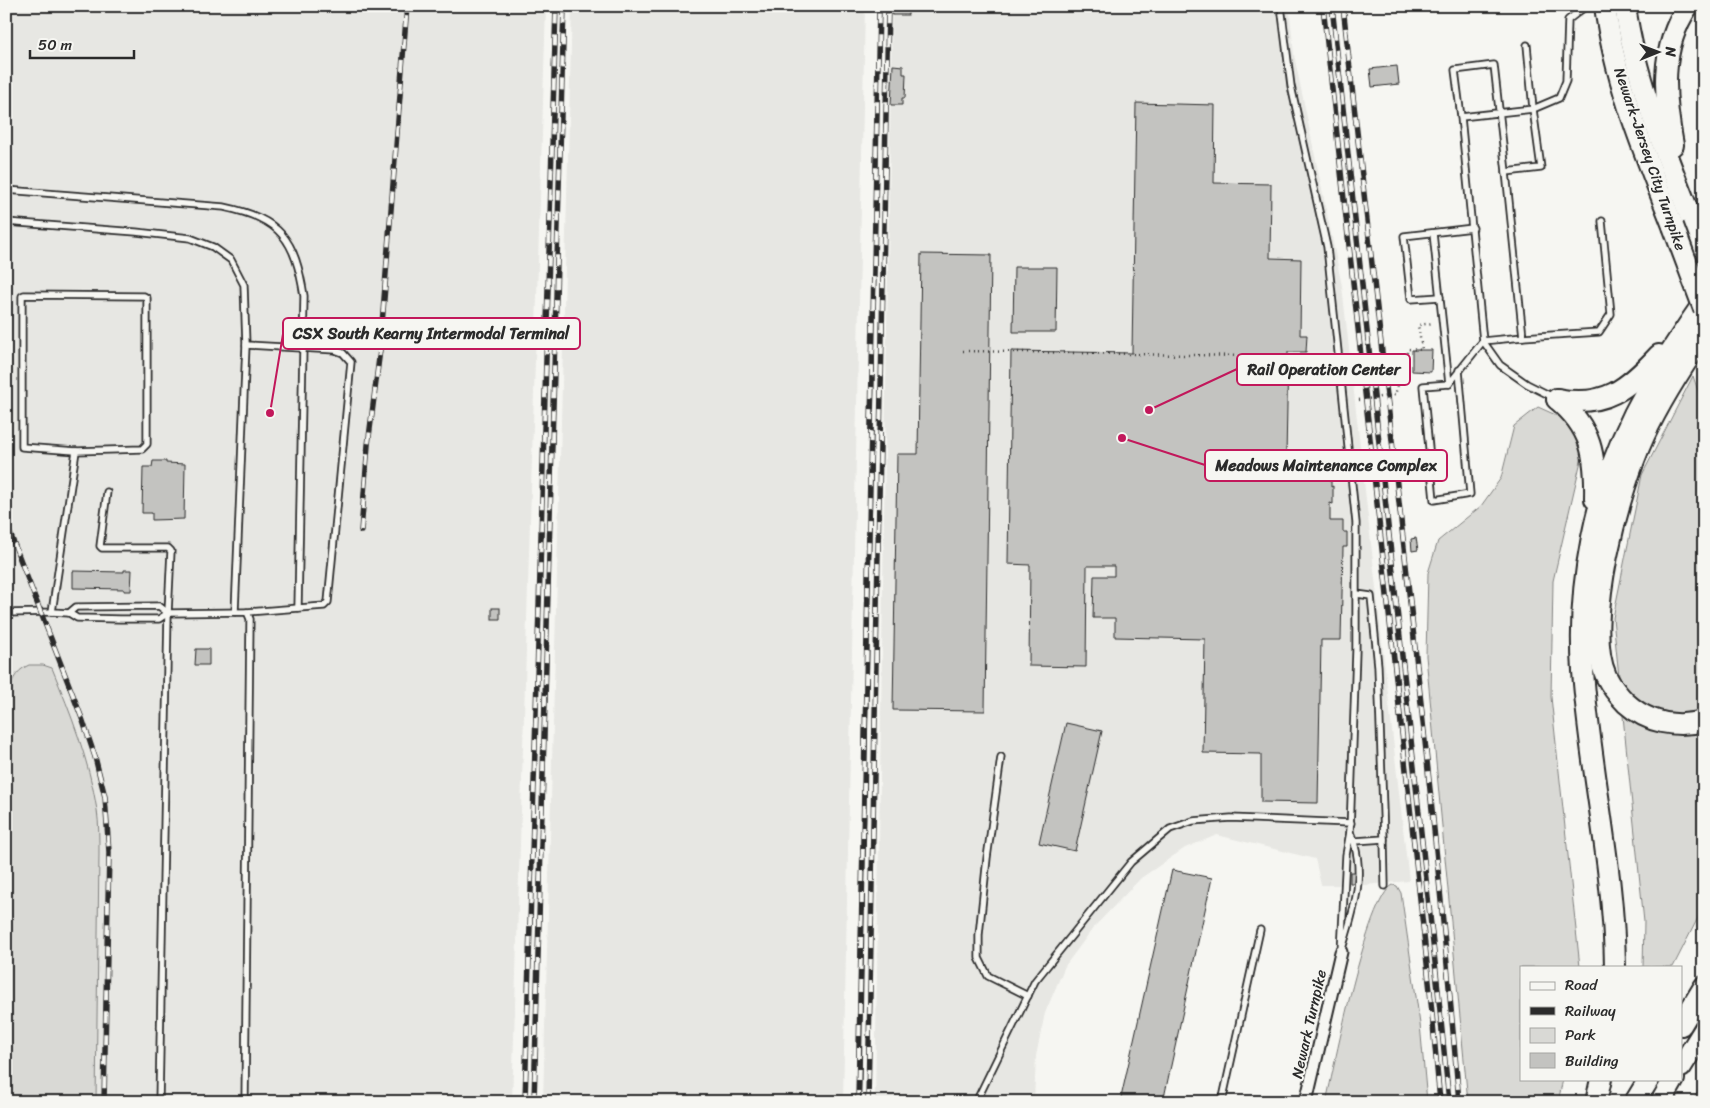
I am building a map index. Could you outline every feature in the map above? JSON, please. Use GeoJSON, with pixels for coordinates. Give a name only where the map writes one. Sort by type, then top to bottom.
{"type":"FeatureCollection","features":[{"type":"Feature","properties":{"kind":"highway","name":"Newark-Jersey City Turnpike"},"geometry":{"type":"LineString","coordinates":[[1604,6],[1615,61],[1628,105],[1704,309]]}},
{"type":"Feature","properties":{"kind":"highway","name":"Newark-Jersey City Turnpike"},"geometry":{"type":"LineString","coordinates":[[1625,6],[1636,62],[1645,94],[1659,136],[1704,252]]}},
{"type":"Feature","properties":{"kind":"highway"},"geometry":{"type":"LineString","coordinates":[[1685,201],[1669,122],[1665,77],[1667,56],[1672,36],[1688,6]]}},
{"type":"Feature","properties":{"kind":"highway"},"geometry":{"type":"LineString","coordinates":[[1704,302],[1695,331],[1644,436],[1627,479],[1608,553],[1601,599],[1599,630],[1600,655],[1606,676],[1618,694],[1632,708],[1651,719],[1661,722],[1682,724],[1704,722]]}},
{"type":"Feature","properties":{"kind":"highway"},"geometry":{"type":"LineString","coordinates":[[1557,398],[1588,401],[1613,394],[1695,331]]}},
{"type":"Feature","properties":{"kind":"highway"},"geometry":{"type":"LineString","coordinates":[[1614,966],[1613,922],[1609,882],[1583,670],[1582,628],[1584,594],[1593,537],[1605,488],[1623,439],[1646,393],[1695,331]]}},
{"type":"Feature","properties":{"kind":"highway"},"geometry":{"type":"LineString","coordinates":[[1557,398],[1580,422],[1591,448],[1595,486],[1593,537]]}},
{"type":"Feature","properties":{"kind":"highway"},"geometry":{"type":"LineString","coordinates":[[1682,1023],[1704,988]]}},
{"type":"Feature","properties":{"kind":"highway"},"geometry":{"type":"LineString","coordinates":[[1682,1065],[1704,1030]]}},
{"type":"Feature","properties":{"kind":"highway"},"geometry":{"type":"LineString","coordinates":[[1596,1102],[1601,1080]]}},
{"type":"Feature","properties":{"kind":"highway"},"geometry":{"type":"LineString","coordinates":[[1635,1102],[1648,1080]]}},
{"type":"Feature","properties":{"kind":"highway"},"geometry":{"type":"LineString","coordinates":[[1661,1102],[1673,1080]]}},
{"type":"Feature","properties":{"kind":"street","name":"Newark Turnpike"},"geometry":{"type":"LineString","coordinates":[[1306,1102],[1341,952]]}},
{"type":"Feature","properties":{"kind":"lane"},"geometry":{"type":"LineString","coordinates":[[864,1102],[884,6]]}},
{"type":"Feature","properties":{"kind":"lane"},"geometry":{"type":"LineString","coordinates":[[1281,6],[1289,74],[1327,247],[1356,523],[1357,594],[1351,823],[1346,855],[1341,952]]}},
{"type":"Feature","properties":{"kind":"lane"},"geometry":{"type":"LineString","coordinates":[[1460,117],[1534,109],[1559,98],[1566,81],[1568,20],[1586,6]]}},
{"type":"Feature","properties":{"kind":"lane"},"geometry":{"type":"LineString","coordinates":[[1506,172],[1541,168],[1526,45]]}},
{"type":"Feature","properties":{"kind":"lane"},"geometry":{"type":"LineString","coordinates":[[1523,337],[1494,65],[1455,70],[1473,228],[1483,341],[1500,365],[1527,384],[1557,398]]}},
{"type":"Feature","properties":{"kind":"lane"},"geometry":{"type":"LineString","coordinates":[[6,190],[224,207],[248,212],[270,223],[285,237],[295,256],[304,296],[298,608]]}},
{"type":"Feature","properties":{"kind":"lane"},"geometry":{"type":"LineString","coordinates":[[1449,384],[1458,370],[1483,341],[1599,332],[1611,314],[1602,221]]}},
{"type":"Feature","properties":{"kind":"lane"},"geometry":{"type":"LineString","coordinates":[[6,222],[190,238],[213,247],[231,260],[244,285],[246,345],[235,612]]}},
{"type":"Feature","properties":{"kind":"lane"},"geometry":{"type":"LineString","coordinates":[[1440,297],[1411,299],[1404,236],[1473,228]]}},
{"type":"Feature","properties":{"kind":"lane"},"geometry":{"type":"LineString","coordinates":[[1433,233],[1449,384]]}},
{"type":"Feature","properties":{"kind":"lane"},"geometry":{"type":"LineString","coordinates":[[22,296],[144,296],[147,298],[147,444],[142,448],[76,451],[22,447],[22,296]]}},
{"type":"Feature","properties":{"kind":"lane"},"geometry":{"type":"LineString","coordinates":[[6,613],[52,612],[69,613],[77,618],[159,619],[168,613],[246,612],[324,606],[328,602],[351,362],[343,353],[335,350],[246,345]]}},
{"type":"Feature","properties":{"kind":"lane"},"geometry":{"type":"LineString","coordinates":[[1449,384],[1422,386],[1434,500],[1470,494],[1458,370]]}},
{"type":"Feature","properties":{"kind":"lane"},"geometry":{"type":"LineString","coordinates":[[52,612],[76,451]]}},
{"type":"Feature","properties":{"kind":"lane"},"geometry":{"type":"LineString","coordinates":[[107,492],[100,546],[102,548],[168,548],[171,551],[168,613],[159,1102]]}},
{"type":"Feature","properties":{"kind":"lane"},"geometry":{"type":"LineString","coordinates":[[1357,594],[1371,596],[1378,666],[1386,886]]}},
{"type":"Feature","properties":{"kind":"lane"},"geometry":{"type":"LineString","coordinates":[[69,613],[76,607],[159,606],[168,613]]}},
{"type":"Feature","properties":{"kind":"lane"},"geometry":{"type":"LineString","coordinates":[[245,1102],[250,619],[246,612]]}},
{"type":"Feature","properties":{"kind":"lane"},"geometry":{"type":"LineString","coordinates":[[1001,757],[986,868],[979,934],[979,958],[988,976],[1028,996]]}},
{"type":"Feature","properties":{"kind":"lane"},"geometry":{"type":"LineString","coordinates":[[976,1102],[1035,981],[1131,862],[1170,829],[1194,821],[1231,818],[1351,823]]}},
{"type":"Feature","properties":{"kind":"lane"},"geometry":{"type":"LineString","coordinates":[[1341,952],[1356,904],[1359,883],[1358,852],[1350,832]]}},
{"type":"Feature","properties":{"kind":"lane"},"geometry":{"type":"LineString","coordinates":[[1355,842],[1384,839]]}},
{"type":"Feature","properties":{"kind":"lane"},"geometry":{"type":"LineString","coordinates":[[1222,1102],[1260,930]]}},
{"type":"Feature","properties":{"kind":"path"},"geometry":{"type":"LineString","coordinates":[[1359,400],[1395,394],[1408,349],[1422,350],[1418,324],[1443,322]]}},
{"type":"Feature","properties":{"kind":"path"},"geometry":{"type":"LineString","coordinates":[[963,351],[1413,359]]}},
{"type":"Feature","properties":{"kind":"shaded area"},"geometry":{"type":"Polygon","coordinates":[[[6,6],[546,6],[512,1102],[6,1102],[6,6]]]}},
{"type":"Feature","properties":{"kind":"shaded area"},"geometry":{"type":"Polygon","coordinates":[[[572,6],[865,6],[843,1102],[543,1102],[572,6]]]}},
{"type":"Feature","properties":{"kind":"shaded area"},"geometry":{"type":"Polygon","coordinates":[[[892,6],[1289,6],[1294,55],[1342,286],[1409,881],[1365,885],[1321,885],[1315,859],[1217,835],[1185,848],[1141,878],[1094,927],[1065,966],[1045,1013],[1036,1056],[1034,1102],[875,1102],[892,6]]]}},
{"type":"Feature","properties":{"kind":"green space"},"geometry":{"type":"Polygon","coordinates":[[[1693,376],[1704,408],[1704,906],[1674,966],[1643,966],[1644,922],[1613,618],[1642,475],[1693,376]]]}},
{"type":"Feature","properties":{"kind":"green space"},"geometry":{"type":"Polygon","coordinates":[[[1538,407],[1567,420],[1583,452],[1553,581],[1551,697],[1580,966],[1520,966],[1520,1080],[1563,1080],[1558,1102],[1468,1102],[1426,656],[1428,573],[1438,541],[1481,506],[1501,478],[1514,426],[1538,407]]]}},
{"type":"Feature","properties":{"kind":"green space"},"geometry":{"type":"Polygon","coordinates":[[[29,665],[43,665],[52,668],[84,755],[97,810],[99,853],[96,1102],[6,1102],[6,698],[16,674],[29,665]]]}},
{"type":"Feature","properties":{"kind":"green space"},"geometry":{"type":"Polygon","coordinates":[[[1393,885],[1397,886],[1401,893],[1420,1024],[1427,1102],[1326,1102],[1362,950],[1383,896],[1393,885]]]}},
{"type":"Feature","properties":{"kind":"green space"},"geometry":{"type":"Polygon","coordinates":[[[1704,1081],[1704,1102],[1692,1102],[1704,1081]]]}},
{"type":"Feature","properties":{"kind":"building"},"geometry":{"type":"Polygon","coordinates":[[[892,6],[908,6],[908,15],[892,15],[892,6]]]}},
{"type":"Feature","properties":{"kind":"building"},"geometry":{"type":"Polygon","coordinates":[[[893,65],[903,66],[903,74],[906,74],[905,98],[902,98],[902,105],[891,105],[893,65]]]}},
{"type":"Feature","properties":{"kind":"building"},"geometry":{"type":"Polygon","coordinates":[[[1397,66],[1399,84],[1372,87],[1370,69],[1397,66]]]}},
{"type":"Feature","properties":{"kind":"building"},"geometry":{"type":"Polygon","coordinates":[[[1136,103],[1215,105],[1214,183],[1271,184],[1270,258],[1301,259],[1300,335],[1307,335],[1306,352],[1288,352],[1286,457],[1325,458],[1325,463],[1331,463],[1333,504],[1330,503],[1330,521],[1343,521],[1343,532],[1347,532],[1347,547],[1343,547],[1341,640],[1321,640],[1318,803],[1261,802],[1261,754],[1203,753],[1205,639],[1115,637],[1115,618],[1093,618],[1094,576],[1114,576],[1114,566],[1087,566],[1086,667],[1029,666],[1030,565],[1008,564],[1011,351],[1132,353],[1136,103]]]}},
{"type":"Feature","properties":{"kind":"building"},"geometry":{"type":"Polygon","coordinates":[[[921,254],[991,255],[985,711],[893,710],[897,454],[918,454],[921,254]]]}},
{"type":"Feature","properties":{"kind":"building"},"geometry":{"type":"Polygon","coordinates":[[[1014,267],[1057,267],[1056,332],[1013,332],[1014,267]]]}},
{"type":"Feature","properties":{"kind":"building"},"geometry":{"type":"Polygon","coordinates":[[[1412,350],[1432,350],[1431,372],[1412,371],[1412,350]]]}},
{"type":"Feature","properties":{"kind":"building"},"geometry":{"type":"Polygon","coordinates":[[[153,461],[185,464],[184,519],[152,520],[152,513],[142,513],[143,467],[152,467],[153,461]]]}},
{"type":"Feature","properties":{"kind":"building"},"geometry":{"type":"Polygon","coordinates":[[[1416,538],[1418,550],[1412,551],[1411,539],[1416,538]]]}},
{"type":"Feature","properties":{"kind":"building"},"geometry":{"type":"Polygon","coordinates":[[[124,570],[132,570],[131,591],[124,591],[124,589],[73,588],[73,571],[124,572],[124,570]]]}},
{"type":"Feature","properties":{"kind":"building"},"geometry":{"type":"Polygon","coordinates":[[[492,608],[500,608],[500,619],[492,619],[492,608]]]}},
{"type":"Feature","properties":{"kind":"building"},"geometry":{"type":"Polygon","coordinates":[[[196,649],[209,649],[209,665],[195,665],[196,649]]]}},
{"type":"Feature","properties":{"kind":"building"},"geometry":{"type":"Polygon","coordinates":[[[1066,723],[1102,731],[1075,851],[1039,843],[1066,723]]]}},
{"type":"Feature","properties":{"kind":"building"},"geometry":{"type":"Polygon","coordinates":[[[1172,870],[1212,878],[1163,1102],[1120,1102],[1172,870]]]}},
{"type":"Feature","properties":{"kind":"building"},"geometry":{"type":"Polygon","coordinates":[[[1350,872],[1355,872],[1354,883],[1350,883],[1350,872]]]}},
{"type":"Feature","properties":{"kind":"railway"},"geometry":{"type":"LineString","coordinates":[[361,531],[368,445],[380,350],[407,6]]}},
{"type":"Feature","properties":{"kind":"railway"},"geometry":{"type":"LineString","coordinates":[[525,1102],[556,6]]}},
{"type":"Feature","properties":{"kind":"railway"},"geometry":{"type":"LineString","coordinates":[[534,1102],[564,6]]}},
{"type":"Feature","properties":{"kind":"railway"},"geometry":{"type":"LineString","coordinates":[[858,1102],[879,6]]}},
{"type":"Feature","properties":{"kind":"railway"},"geometry":{"type":"LineString","coordinates":[[868,1102],[888,6]]}},
{"type":"Feature","properties":{"kind":"railway"},"geometry":{"type":"LineString","coordinates":[[1323,6],[1430,991],[1440,1102]]}},
{"type":"Feature","properties":{"kind":"railway"},"geometry":{"type":"LineString","coordinates":[[1332,6],[1449,1102]]}},
{"type":"Feature","properties":{"kind":"railway"},"geometry":{"type":"LineString","coordinates":[[1343,6],[1420,691],[1459,1102]]}},
{"type":"Feature","properties":{"kind":"railway"},"geometry":{"type":"LineString","coordinates":[[6,523],[83,721],[95,757],[105,797],[109,852],[104,1102]]}},
{"type":"Feature","properties":{"kind":"place","name":"Rail Operation Center"},"geometry":{"type":"Point","coordinates":[1149,410]}},
{"type":"Feature","properties":{"kind":"place","name":"CSX South Kearny Intermodal Terminal"},"geometry":{"type":"Point","coordinates":[270,413]}},
{"type":"Feature","properties":{"kind":"place","name":"Meadows Maintenance Complex"},"geometry":{"type":"Point","coordinates":[1122,438]}}]}
